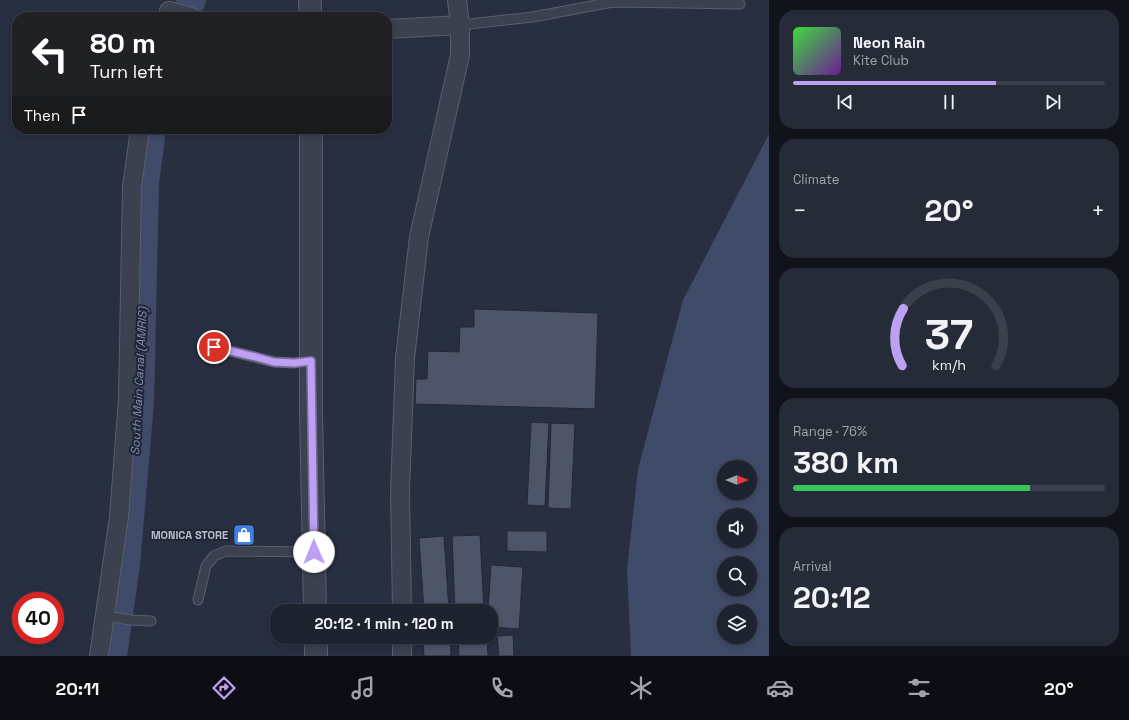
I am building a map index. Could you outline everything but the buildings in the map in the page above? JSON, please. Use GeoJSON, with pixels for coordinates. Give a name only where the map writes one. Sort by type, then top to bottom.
{"type":"FeatureCollection","features":[{"type":"Feature","properties":{"kind":"street"},"geometry":{"type":"LineString","coordinates":[[310,0],[310,12]]}},
{"type":"Feature","properties":{"kind":"street"},"geometry":{"type":"LineString","coordinates":[[402,604],[400,491],[405,358],[419,237],[460,55],[460,25],[457,0]]}},
{"type":"Feature","properties":{"kind":"street"},"geometry":{"type":"LineString","coordinates":[[392,28],[460,25]]}},
{"type":"Feature","properties":{"kind":"street"},"geometry":{"type":"LineString","coordinates":[[99,656],[119,517],[128,398],[132,187],[139,134]]}},
{"type":"Feature","properties":{"kind":"street"},"geometry":{"type":"LineString","coordinates":[[311,134],[311,361],[315,604]]}},
{"type":"Feature","properties":{"kind":"street"},"geometry":{"type":"LineString","coordinates":[[316,644],[316,656]]}},
{"type":"Feature","properties":{"kind":"street"},"geometry":{"type":"LineString","coordinates":[[402,644],[402,656]]}},
{"type":"Feature","properties":{"kind":"lane"},"geometry":{"type":"LineString","coordinates":[[460,25],[533,17],[607,3],[620,2],[740,4]]}},
{"type":"Feature","properties":{"kind":"lane"},"geometry":{"type":"LineString","coordinates":[[214,347],[274,362],[294,363],[311,361]]}},
{"type":"Feature","properties":{"kind":"lane"},"geometry":{"type":"LineString","coordinates":[[198,600],[203,585],[206,566],[214,556],[226,551],[314,552]]}},
{"type":"Feature","properties":{"kind":"lane"},"geometry":{"type":"LineString","coordinates":[[105,616],[128,620],[151,621]]}},
{"type":"Feature","properties":{"kind":"water"},"geometry":{"type":"Polygon","coordinates":[[[769,134],[769,656],[631,656],[627,570],[638,469],[683,300],[769,134]]]}},
{"type":"Feature","properties":{"kind":"waterway","name":"South Main Canal (AMRIS)"},"geometry":{"type":"LineString","coordinates":[[186,12],[192,0]]}},
{"type":"Feature","properties":{"kind":"waterway","name":"South Main Canal (AMRIS)"},"geometry":{"type":"LineString","coordinates":[[113,656],[126,565],[140,403],[145,183],[151,134]]}},
{"type":"Feature","properties":{"kind":"place","name":"MONICA STORE"},"geometry":{"type":"Point","coordinates":[244,535]}},
{"type":"Feature","properties":{"kind":"route"},"geometry":{"type":"LineString","coordinates":[[214,347],[274,362],[294,363],[311,361],[314,552]]}}]}
